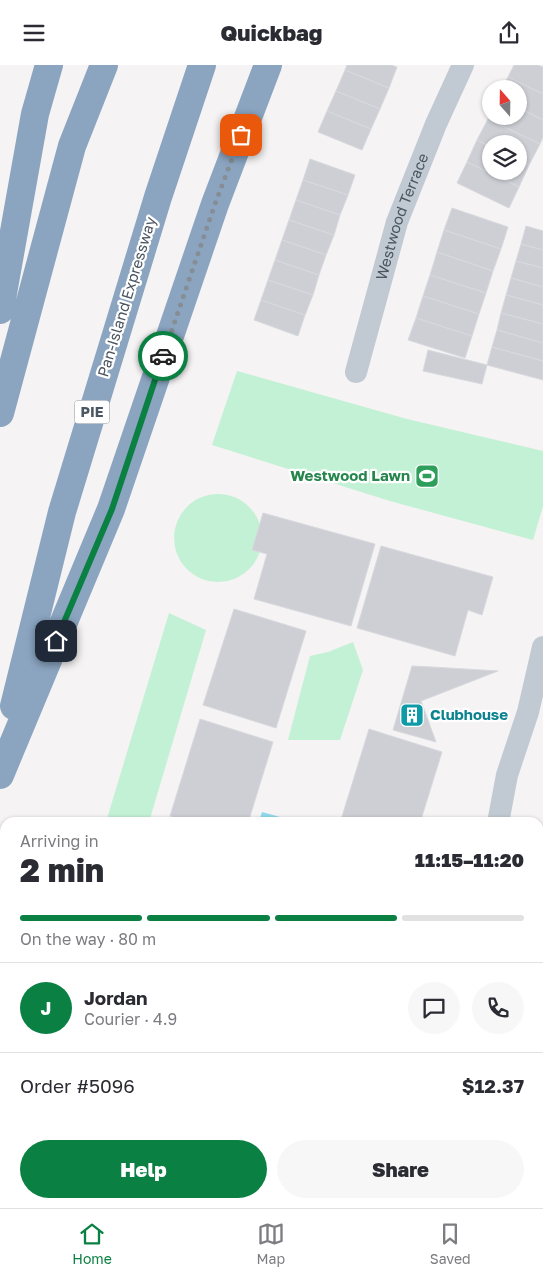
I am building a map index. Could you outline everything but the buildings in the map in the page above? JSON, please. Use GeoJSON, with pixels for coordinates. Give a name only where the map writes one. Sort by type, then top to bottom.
{"type":"FeatureCollection","features":[{"type":"Feature","properties":{"kind":"highway"},"geometry":{"type":"LineString","coordinates":[[0,310],[35,113],[49,65]]}},
{"type":"Feature","properties":{"kind":"highway"},"geometry":{"type":"LineString","coordinates":[[0,413],[72,146],[104,65]]}},
{"type":"Feature","properties":{"kind":"highway","name":"Pan-Island Expressway"},"geometry":{"type":"LineString","coordinates":[[0,765],[62,511],[158,197],[202,65]]}},
{"type":"Feature","properties":{"kind":"highway"},"geometry":{"type":"LineString","coordinates":[[0,775],[112,509],[215,204],[268,65]]}},
{"type":"Feature","properties":{"kind":"street","name":"Westwood Terrace"},"geometry":{"type":"LineString","coordinates":[[356,372],[397,222],[436,124],[463,65]]}},
{"type":"Feature","properties":{"kind":"street"},"geometry":{"type":"LineString","coordinates":[[499,817],[507,775],[528,712],[543,647]]}},
{"type":"Feature","properties":{"kind":"green space","name":"Westwood Lawn"},"geometry":{"type":"Polygon","coordinates":[[[237,371],[407,419],[543,451],[543,506],[533,540],[390,501],[212,445],[237,371]]]}},
{"type":"Feature","properties":{"kind":"green space"},"geometry":{"type":"Polygon","coordinates":[[[218,494],[235,497],[243,501],[255,513],[259,521],[262,538],[259,555],[255,563],[243,575],[235,579],[218,582],[201,579],[193,575],[181,563],[177,555],[174,538],[177,521],[181,513],[193,501],[201,497],[218,494]]]}},
{"type":"Feature","properties":{"kind":"green space"},"geometry":{"type":"Polygon","coordinates":[[[169,613],[206,630],[150,817],[108,817],[169,613]]]}},
{"type":"Feature","properties":{"kind":"green space"},"geometry":{"type":"Polygon","coordinates":[[[353,642],[363,670],[340,740],[288,740],[310,656],[328,652],[353,642]]]}},
{"type":"Feature","properties":{"kind":"water"},"geometry":{"type":"Polygon","coordinates":[[[262,812],[280,817],[260,817],[262,812]]]}},
{"type":"Feature","properties":{"kind":"way so far"},"geometry":{"type":"LineString","coordinates":[[163,356],[215,204],[241,135]]}},
{"type":"Feature","properties":{"kind":"place","name":"Westwood Lawn"},"geometry":{"type":"Point","coordinates":[427,476]}},
{"type":"Feature","properties":{"kind":"place","name":"Clubhouse"},"geometry":{"type":"Point","coordinates":[412,715]}},
{"type":"Feature","properties":{"kind":"route"},"geometry":{"type":"LineString","coordinates":[[56,641],[112,509],[163,356]]}}]}
